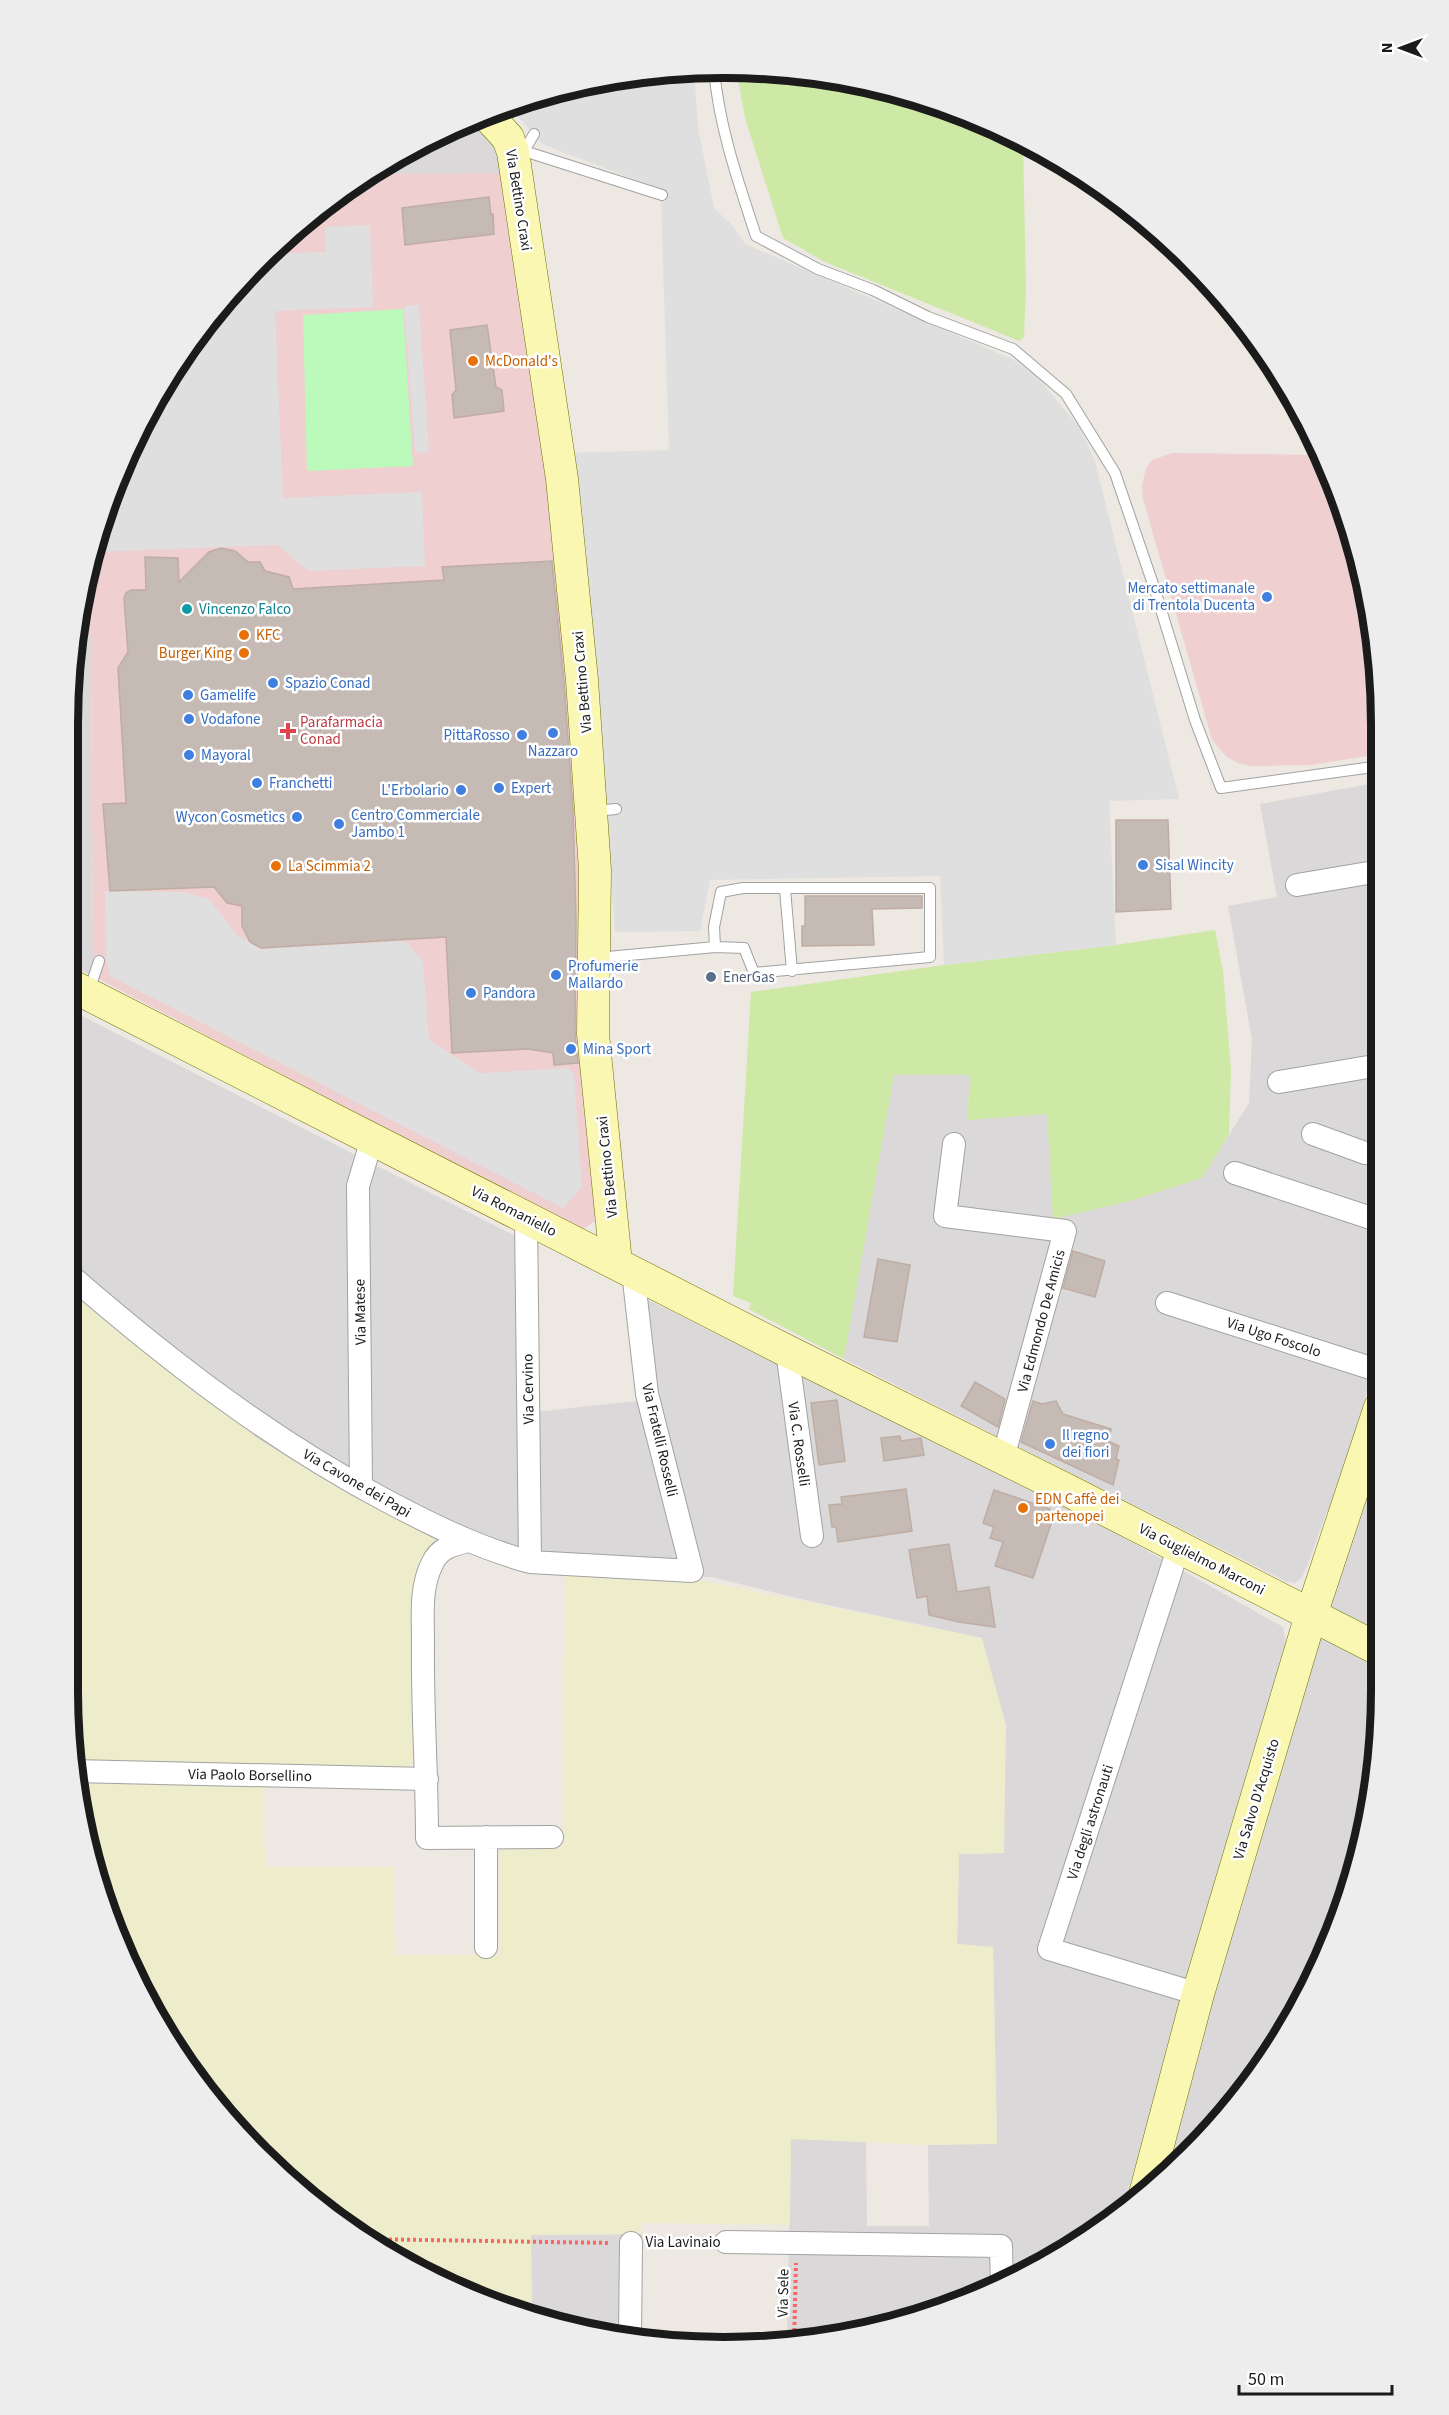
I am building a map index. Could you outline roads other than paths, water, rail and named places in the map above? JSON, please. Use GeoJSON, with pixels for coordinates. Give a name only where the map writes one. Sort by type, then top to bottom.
{"type":"FeatureCollection","features":[{"type":"Feature","properties":{"kind":"street","name":"Via Bettino Craxi"},"geometry":{"type":"LineString","coordinates":[[495,120],[522,141],[513,152],[568,490],[582,680],[604,810],[594,870],[594,1034],[625,1268]]}},
{"type":"Feature","properties":{"kind":"street"},"geometry":{"type":"LineString","coordinates":[[1297,885],[1371,873]]}},
{"type":"Feature","properties":{"kind":"street","name":"Via Romaniello"},"geometry":{"type":"LineString","coordinates":[[79,989],[787,1352],[958,1436]]}},
{"type":"Feature","properties":{"kind":"street"},"geometry":{"type":"LineString","coordinates":[[1279,1082],[1371,1067]]}},
{"type":"Feature","properties":{"kind":"street"},"geometry":{"type":"LineString","coordinates":[[1313,1134],[1356,1150],[1371,1152]]}},
{"type":"Feature","properties":{"kind":"street","name":"Via Matese"},"geometry":{"type":"LineString","coordinates":[[361,1487],[358,1186],[372,1138]]}},
{"type":"Feature","properties":{"kind":"street","name":"Via Edmondo De Amicis"},"geometry":{"type":"LineString","coordinates":[[954,1144],[945,1216],[1065,1231],[1003,1458]]}},
{"type":"Feature","properties":{"kind":"street"},"geometry":{"type":"LineString","coordinates":[[1235,1173],[1371,1218]]}},
{"type":"Feature","properties":{"kind":"street","name":"Via Cervino"},"geometry":{"type":"LineString","coordinates":[[526,1217],[530,1562]]}},
{"type":"Feature","properties":{"kind":"street","name":"Via Fratelli Rosselli"},"geometry":{"type":"LineString","coordinates":[[625,1268],[647,1394],[692,1571]]}},
{"type":"Feature","properties":{"kind":"street","name":"Via Cavone dei Papi"},"geometry":{"type":"LineString","coordinates":[[78,1282],[206,1387],[256,1423],[361,1487],[430,1524],[530,1562],[692,1571]]}},
{"type":"Feature","properties":{"kind":"street","name":"Via Ugo Foscolo"},"geometry":{"type":"LineString","coordinates":[[1167,1303],[1371,1368]]}},
{"type":"Feature","properties":{"kind":"street","name":"Via C. Rosselli"},"geometry":{"type":"LineString","coordinates":[[787,1352],[812,1536]]}},
{"type":"Feature","properties":{"kind":"street","name":"Via Salvo D'Acquisto"},"geometry":{"type":"LineString","coordinates":[[1156,2172],[1198,1995],[1311,1616],[1371,1434]]}},
{"type":"Feature","properties":{"kind":"street","name":"Via Guglielmo Marconi"},"geometry":{"type":"LineString","coordinates":[[958,1436],[1179,1546],[1371,1646]]}},
{"type":"Feature","properties":{"kind":"street"},"geometry":{"type":"LineString","coordinates":[[468,1540],[445,1547],[432,1564],[423,1596],[422,1677],[427,1779],[427,1838],[552,1837]]}},
{"type":"Feature","properties":{"kind":"street","name":"Via degli astronauti"},"geometry":{"type":"LineString","coordinates":[[1179,1546],[1048,1949],[1198,1995]]}},
{"type":"Feature","properties":{"kind":"street","name":"Via Paolo Borsellino"},"geometry":{"type":"LineString","coordinates":[[84,1772],[427,1779]]}},
{"type":"Feature","properties":{"kind":"street"},"geometry":{"type":"LineString","coordinates":[[486,1837],[486,1947]]}},
{"type":"Feature","properties":{"kind":"street","name":"Via Lavinaio"},"geometry":{"type":"LineString","coordinates":[[726,2242],[1002,2246],[1002,2274]]}},
{"type":"Feature","properties":{"kind":"street"},"geometry":{"type":"LineString","coordinates":[[630,2330],[631,2243]]}},
{"type":"Feature","properties":{"kind":"lane"},"geometry":{"type":"LineString","coordinates":[[715,78],[717,102],[730,156],[756,236],[818,269],[873,290],[928,317],[1013,349],[1066,394],[1115,473],[1154,587],[1195,720],[1221,788],[1371,767]]}},
{"type":"Feature","properties":{"kind":"lane"},"geometry":{"type":"LineString","coordinates":[[522,141],[662,195]]}},
{"type":"Feature","properties":{"kind":"lane"},"geometry":{"type":"LineString","coordinates":[[594,958],[715,947],[744,948],[754,973],[930,957],[930,888],[743,888],[721,892],[714,927],[715,947]]}},
{"type":"Feature","properties":{"kind":"lane"},"geometry":{"type":"LineString","coordinates":[[785,889],[792,971]]}},
{"type":"Feature","properties":{"kind":"lane"},"geometry":{"type":"LineString","coordinates":[[79,989],[99,961]]}},
{"type":"Feature","properties":{"kind":"place","name":"McDonald's"},"geometry":{"type":"Point","coordinates":[473,361]}},
{"type":"Feature","properties":{"kind":"place","name":"Mercato settimanale di Trentola Ducenta"},"geometry":{"type":"Point","coordinates":[1267,597]}},
{"type":"Feature","properties":{"kind":"place","name":"Vincenzo Falco"},"geometry":{"type":"Point","coordinates":[187,609]}},
{"type":"Feature","properties":{"kind":"place","name":"KFC"},"geometry":{"type":"Point","coordinates":[244,635]}},
{"type":"Feature","properties":{"kind":"place","name":"Burger King"},"geometry":{"type":"Point","coordinates":[244,653]}},
{"type":"Feature","properties":{"kind":"place","name":"Spazio Conad"},"geometry":{"type":"Point","coordinates":[273,683]}},
{"type":"Feature","properties":{"kind":"place","name":"Gamelife"},"geometry":{"type":"Point","coordinates":[188,695]}},
{"type":"Feature","properties":{"kind":"place","name":"Vodafone"},"geometry":{"type":"Point","coordinates":[189,719]}},
{"type":"Feature","properties":{"kind":"place","name":"Parafarmacia Conad"},"geometry":{"type":"Point","coordinates":[288,731]}},
{"type":"Feature","properties":{"kind":"place","name":"Nazzaro"},"geometry":{"type":"Point","coordinates":[553,733]}},
{"type":"Feature","properties":{"kind":"place","name":"PittaRosso"},"geometry":{"type":"Point","coordinates":[522,735]}},
{"type":"Feature","properties":{"kind":"place","name":"Mayoral"},"geometry":{"type":"Point","coordinates":[189,755]}},
{"type":"Feature","properties":{"kind":"place","name":"Franchetti"},"geometry":{"type":"Point","coordinates":[257,783]}},
{"type":"Feature","properties":{"kind":"place","name":"Expert"},"geometry":{"type":"Point","coordinates":[499,788]}},
{"type":"Feature","properties":{"kind":"place","name":"L'Erbolario"},"geometry":{"type":"Point","coordinates":[461,790]}},
{"type":"Feature","properties":{"kind":"place","name":"Wycon Cosmetics"},"geometry":{"type":"Point","coordinates":[297,817]}},
{"type":"Feature","properties":{"kind":"place","name":"Centro Commerciale Jambo 1"},"geometry":{"type":"Point","coordinates":[339,824]}},
{"type":"Feature","properties":{"kind":"place","name":"Sisal Wincity"},"geometry":{"type":"Point","coordinates":[1143,865]}},
{"type":"Feature","properties":{"kind":"place","name":"La Scimmia 2"},"geometry":{"type":"Point","coordinates":[276,866]}},
{"type":"Feature","properties":{"kind":"place","name":"Profumerie Mallardo"},"geometry":{"type":"Point","coordinates":[556,975]}},
{"type":"Feature","properties":{"kind":"place","name":"EnerGas"},"geometry":{"type":"Point","coordinates":[711,977]}},
{"type":"Feature","properties":{"kind":"place","name":"Pandora"},"geometry":{"type":"Point","coordinates":[471,993]}},
{"type":"Feature","properties":{"kind":"place","name":"Mina Sport"},"geometry":{"type":"Point","coordinates":[571,1049]}},
{"type":"Feature","properties":{"kind":"place","name":"Il regno dei fiori"},"geometry":{"type":"Point","coordinates":[1050,1444]}},
{"type":"Feature","properties":{"kind":"place","name":"EDN Caffè dei partenopei"},"geometry":{"type":"Point","coordinates":[1023,1508]}}]}
